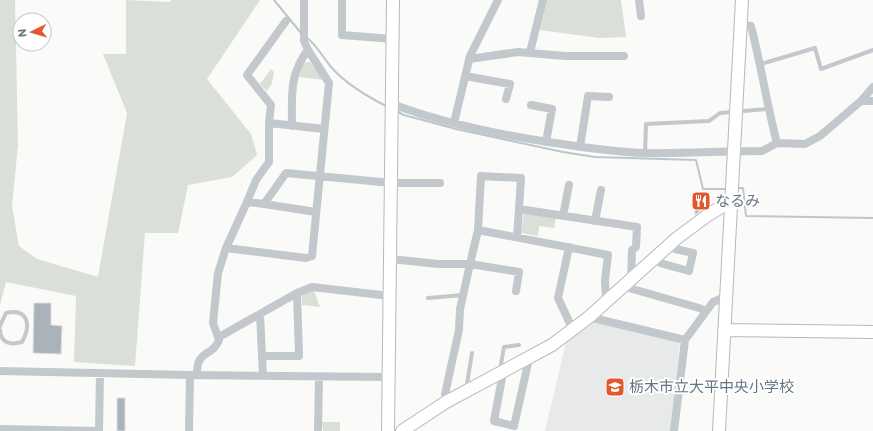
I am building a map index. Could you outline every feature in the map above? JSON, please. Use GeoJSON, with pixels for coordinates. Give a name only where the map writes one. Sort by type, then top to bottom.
{"type":"FeatureCollection","features":[{"type":"Feature","properties":{"kind":"street"},"geometry":{"type":"LineString","coordinates":[[226,248],[310,258],[312,256],[329,83],[308,50],[304,40],[304,0]]}},
{"type":"Feature","properties":{"kind":"street"},"geometry":{"type":"LineString","coordinates":[[342,0],[342,35],[393,39]]}},
{"type":"Feature","properties":{"kind":"street"},"geometry":{"type":"LineString","coordinates":[[388,431],[393,0]]}},
{"type":"Feature","properties":{"kind":"street"},"geometry":{"type":"LineString","coordinates":[[454,124],[469,59],[498,0]]}},
{"type":"Feature","properties":{"kind":"street"},"geometry":{"type":"LineString","coordinates":[[530,52],[543,0]]}},
{"type":"Feature","properties":{"kind":"street"},"geometry":{"type":"LineString","coordinates":[[639,0],[641,16]]}},
{"type":"Feature","properties":{"kind":"street"},"geometry":{"type":"LineString","coordinates":[[718,431],[742,0]]}},
{"type":"Feature","properties":{"kind":"street"},"geometry":{"type":"LineString","coordinates":[[189,431],[194,375],[197,364],[202,356],[217,345],[219,337],[213,323],[218,273],[226,248],[256,180],[269,162],[269,123],[271,105],[247,75],[286,21]]}},
{"type":"Feature","properties":{"kind":"street"},"geometry":{"type":"LineString","coordinates":[[740,25],[751,26],[761,64],[768,109],[777,144]]}},
{"type":"Feature","properties":{"kind":"street"},"geometry":{"type":"LineString","coordinates":[[292,126],[293,79],[301,59],[308,50]]}},
{"type":"Feature","properties":{"kind":"street"},"geometry":{"type":"LineString","coordinates":[[469,59],[518,52],[565,56],[624,56]]}},
{"type":"Feature","properties":{"kind":"street"},"geometry":{"type":"LineString","coordinates":[[465,76],[510,84],[506,99]]}},
{"type":"Feature","properties":{"kind":"street"},"geometry":{"type":"LineString","coordinates":[[392,104],[424,116],[454,124],[580,147],[645,153],[762,151],[777,144],[805,144],[820,136],[861,101],[873,87]]}},
{"type":"Feature","properties":{"kind":"street"},"geometry":{"type":"LineString","coordinates":[[580,147],[588,96],[609,97]]}},
{"type":"Feature","properties":{"kind":"street"},"geometry":{"type":"LineString","coordinates":[[861,101],[873,101]]}},
{"type":"Feature","properties":{"kind":"street"},"geometry":{"type":"LineString","coordinates":[[531,105],[552,109],[546,142]]}},
{"type":"Feature","properties":{"kind":"street"},"geometry":{"type":"LineString","coordinates":[[269,123],[324,129]]}},
{"type":"Feature","properties":{"kind":"street"},"geometry":{"type":"LineString","coordinates":[[264,204],[286,173],[392,183],[440,184]]}},
{"type":"Feature","properties":{"kind":"street"},"geometry":{"type":"LineString","coordinates":[[446,402],[445,394],[459,330],[460,309],[478,230],[481,176],[520,178],[517,237]]}},
{"type":"Feature","properties":{"kind":"street"},"geometry":{"type":"LineString","coordinates":[[563,216],[569,185]]}},
{"type":"Feature","properties":{"kind":"street"},"geometry":{"type":"LineString","coordinates":[[595,221],[601,190]]}},
{"type":"Feature","properties":{"kind":"street"},"geometry":{"type":"LineString","coordinates":[[402,431],[446,402],[529,359],[574,330],[654,258],[708,215],[731,201]]}},
{"type":"Feature","properties":{"kind":"street"},"geometry":{"type":"LineString","coordinates":[[247,202],[316,212]]}},
{"type":"Feature","properties":{"kind":"street"},"geometry":{"type":"LineString","coordinates":[[519,209],[638,227],[636,247],[632,250],[627,283]]}},
{"type":"Feature","properties":{"kind":"street"},"geometry":{"type":"LineString","coordinates":[[478,230],[608,256],[605,280],[606,301]]}},
{"type":"Feature","properties":{"kind":"street"},"geometry":{"type":"LineString","coordinates":[[654,258],[660,263],[689,270],[693,253],[675,249],[670,245]]}},
{"type":"Feature","properties":{"kind":"street"},"geometry":{"type":"LineString","coordinates":[[569,248],[558,298],[574,330]]}},
{"type":"Feature","properties":{"kind":"street"},"geometry":{"type":"LineString","coordinates":[[391,259],[438,264],[470,264],[518,272],[516,291]]}},
{"type":"Feature","properties":{"kind":"street"},"geometry":{"type":"LineString","coordinates":[[627,283],[706,311]]}},
{"type":"Feature","properties":{"kind":"street"},"geometry":{"type":"LineString","coordinates":[[219,337],[297,293],[312,287],[390,296]]}},
{"type":"Feature","properties":{"kind":"street"},"geometry":{"type":"LineString","coordinates":[[262,356],[299,356],[297,293]]}},
{"type":"Feature","properties":{"kind":"street"},"geometry":{"type":"LineString","coordinates":[[674,431],[685,340],[706,311],[718,299],[725,297]]}},
{"type":"Feature","properties":{"kind":"street"},"geometry":{"type":"LineString","coordinates":[[260,314],[263,376]]}},
{"type":"Feature","properties":{"kind":"street"},"geometry":{"type":"LineString","coordinates":[[589,317],[685,340]]}},
{"type":"Feature","properties":{"kind":"street"},"geometry":{"type":"LineString","coordinates":[[724,330],[873,332]]}},
{"type":"Feature","properties":{"kind":"street"},"geometry":{"type":"LineString","coordinates":[[501,373],[494,421],[514,426],[529,359]]}},
{"type":"Feature","properties":{"kind":"street"},"geometry":{"type":"LineString","coordinates":[[0,372],[388,377]]}},
{"type":"Feature","properties":{"kind":"street"},"geometry":{"type":"LineString","coordinates":[[3,430],[99,431],[100,374]]}},
{"type":"Feature","properties":{"kind":"street"},"geometry":{"type":"LineString","coordinates":[[318,431],[319,377]]}},
{"type":"Feature","properties":{"kind":"lane"},"geometry":{"type":"LineString","coordinates":[[761,64],[815,48],[821,69],[873,50]]}},
{"type":"Feature","properties":{"kind":"lane"},"geometry":{"type":"LineString","coordinates":[[645,153],[646,124],[709,121],[720,113],[768,109]]}},
{"type":"Feature","properties":{"kind":"lane"},"geometry":{"type":"LineString","coordinates":[[428,298],[463,295]]}},
{"type":"Feature","properties":{"kind":"lane"},"geometry":{"type":"LineString","coordinates":[[0,326],[6,312],[12,311],[19,312],[23,315],[26,320],[27,328],[22,342],[14,344],[6,343],[0,330]]}},
{"type":"Feature","properties":{"kind":"lane"},"geometry":{"type":"LineString","coordinates":[[501,373],[504,347],[519,345]]}},
{"type":"Feature","properties":{"kind":"lane"},"geometry":{"type":"LineString","coordinates":[[465,392],[472,353]]}},
{"type":"Feature","properties":{"kind":"shaded area"},"geometry":{"type":"Polygon","coordinates":[[[0,0],[15,0],[15,12],[12,12],[12,52],[16,52],[18,145],[12,206],[19,246],[37,259],[98,277],[127,113],[103,54],[126,54],[126,0],[170,2],[171,0],[260,0],[207,79],[251,134],[257,155],[232,177],[188,185],[178,233],[145,233],[135,366],[74,362],[76,296],[6,282],[0,305],[0,0]]]}},
{"type":"Feature","properties":{"kind":"shaded area"},"geometry":{"type":"Polygon","coordinates":[[[547,0],[621,0],[626,37],[599,38],[540,30],[547,0]]]}},
{"type":"Feature","properties":{"kind":"shaded area"},"geometry":{"type":"Polygon","coordinates":[[[306,62],[310,62],[324,80],[299,77],[302,66],[306,62]]]}},
{"type":"Feature","properties":{"kind":"shaded area"},"geometry":{"type":"Polygon","coordinates":[[[271,69],[274,72],[272,83],[267,91],[260,84],[271,69]]]}},
{"type":"Feature","properties":{"kind":"shaded area"},"geometry":{"type":"Polygon","coordinates":[[[524,213],[556,218],[554,228],[539,226],[538,236],[521,233],[524,213]]]}},
{"type":"Feature","properties":{"kind":"shaded area"},"geometry":{"type":"Polygon","coordinates":[[[313,288],[320,307],[302,305],[302,293],[313,288]]]}},
{"type":"Feature","properties":{"kind":"shaded area","name":"栃木市立大平中央小学校"},"geometry":{"type":"Polygon","coordinates":[[[595,321],[680,341],[671,431],[545,431],[566,342],[595,321]]]}},
{"type":"Feature","properties":{"kind":"shaded area"},"geometry":{"type":"Polygon","coordinates":[[[322,422],[340,422],[340,431],[323,431],[322,422]]]}},
{"type":"Feature","properties":{"kind":"building","name":"なるみ"},"geometry":{"type":"Polygon","coordinates":[[[695,193],[706,196],[707,205],[695,215],[695,193]]]}},
{"type":"Feature","properties":{"kind":"building"},"geometry":{"type":"Polygon","coordinates":[[[34,303],[51,303],[51,325],[62,326],[61,354],[33,353],[34,303]]]}},
{"type":"Feature","properties":{"kind":"building"},"geometry":{"type":"Polygon","coordinates":[[[117,398],[125,398],[125,431],[117,431],[117,398]]]}},
{"type":"Feature","properties":{"kind":"waterway"},"geometry":{"type":"LineString","coordinates":[[274,0],[301,33]]}},
{"type":"Feature","properties":{"kind":"waterway"},"geometry":{"type":"LineString","coordinates":[[306,37],[344,80],[365,95],[388,107]]}},
{"type":"Feature","properties":{"kind":"waterway"},"geometry":{"type":"LineString","coordinates":[[396,111],[404,115],[456,129],[563,152],[595,157],[696,160],[703,189],[728,189]]}},
{"type":"Feature","properties":{"kind":"waterway"},"geometry":{"type":"LineString","coordinates":[[736,188],[743,188],[746,216],[873,218]]}},
{"type":"Feature","properties":{"kind":"place","name":"なるみ"},"geometry":{"type":"Point","coordinates":[701,201]}},
{"type":"Feature","properties":{"kind":"place","name":"栃木市立大平中央小学校"},"geometry":{"type":"Point","coordinates":[615,387]}}]}
